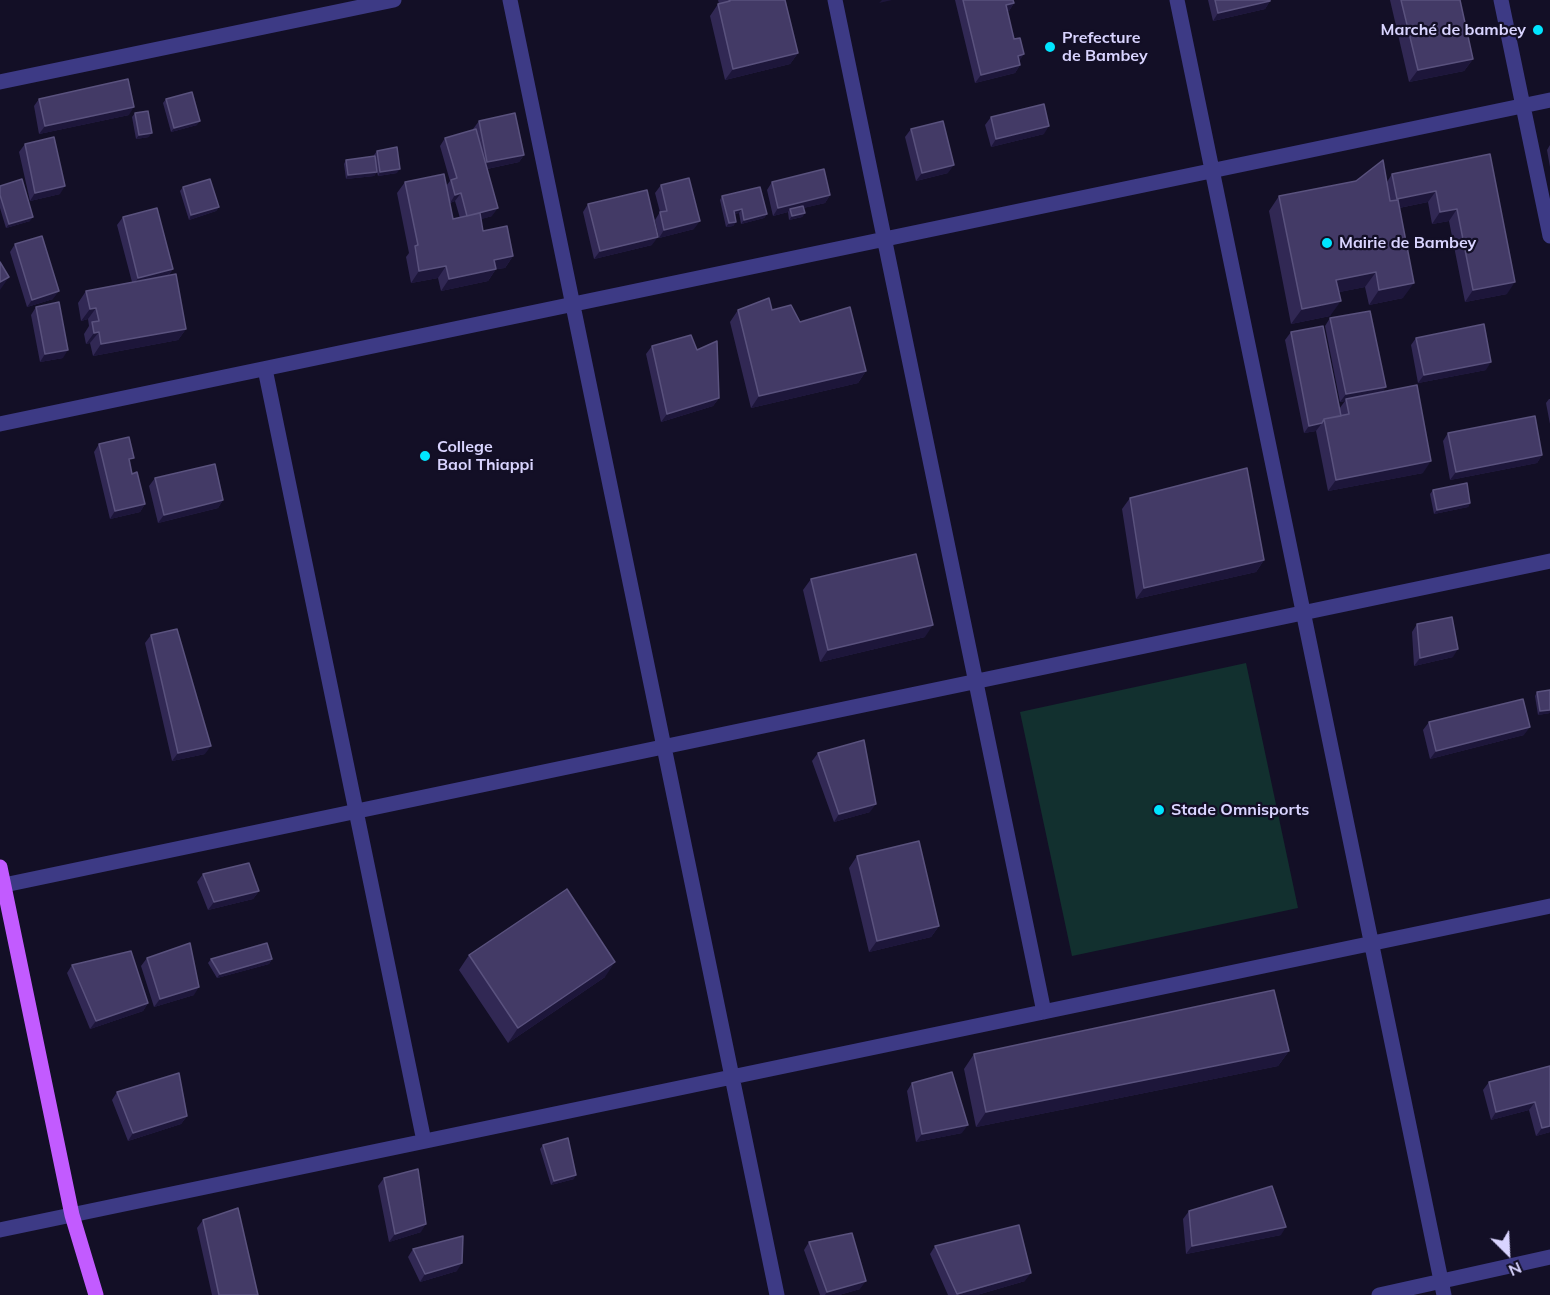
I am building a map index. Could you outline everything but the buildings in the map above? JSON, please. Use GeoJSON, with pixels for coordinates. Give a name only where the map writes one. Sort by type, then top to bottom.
{"type":"FeatureCollection","features":[{"type":"Feature","properties":{"kind":"main road"},"geometry":{"type":"LineString","coordinates":[[0,867],[72,1215],[96,1295]]}},
{"type":"Feature","properties":{"kind":"street"},"geometry":{"type":"LineString","coordinates":[[0,82],[394,0]]}},
{"type":"Feature","properties":{"kind":"street"},"geometry":{"type":"LineString","coordinates":[[510,0],[777,1295]]}},
{"type":"Feature","properties":{"kind":"street"},"geometry":{"type":"LineString","coordinates":[[835,0],[1044,1012]]}},
{"type":"Feature","properties":{"kind":"street"},"geometry":{"type":"LineString","coordinates":[[1177,0],[1443,1287]]}},
{"type":"Feature","properties":{"kind":"street"},"geometry":{"type":"LineString","coordinates":[[1501,0],[1550,236]]}},
{"type":"Feature","properties":{"kind":"street"},"geometry":{"type":"LineString","coordinates":[[0,424],[1550,100]]}},
{"type":"Feature","properties":{"kind":"street"},"geometry":{"type":"LineString","coordinates":[[264,369],[424,1141]]}},
{"type":"Feature","properties":{"kind":"street"},"geometry":{"type":"LineString","coordinates":[[2,885],[1550,561]]}},
{"type":"Feature","properties":{"kind":"street"},"geometry":{"type":"LineString","coordinates":[[0,1230],[1550,906]]}},
{"type":"Feature","properties":{"kind":"street"},"geometry":{"type":"LineString","coordinates":[[1379,1295],[1443,1287],[1550,1257]]}},
{"type":"Feature","properties":{"kind":"green space","name":"Stade Omnisports"},"geometry":{"type":"Polygon","coordinates":[[[1246,663],[1298,908],[1072,956],[1020,712],[1246,663]]]}},
{"type":"Feature","properties":{"kind":"place","name":"Marché de bambey"},"geometry":{"type":"Point","coordinates":[1538,30]}},
{"type":"Feature","properties":{"kind":"place","name":"Prefecture de Bambey"},"geometry":{"type":"Point","coordinates":[1050,47]}},
{"type":"Feature","properties":{"kind":"place","name":"Mairie de Bambey"},"geometry":{"type":"Point","coordinates":[1327,243]}},
{"type":"Feature","properties":{"kind":"place","name":"College Baol Thiappi"},"geometry":{"type":"Point","coordinates":[425,456]}},
{"type":"Feature","properties":{"kind":"place","name":"Stade Omnisports"},"geometry":{"type":"Point","coordinates":[1159,810]}}]}
